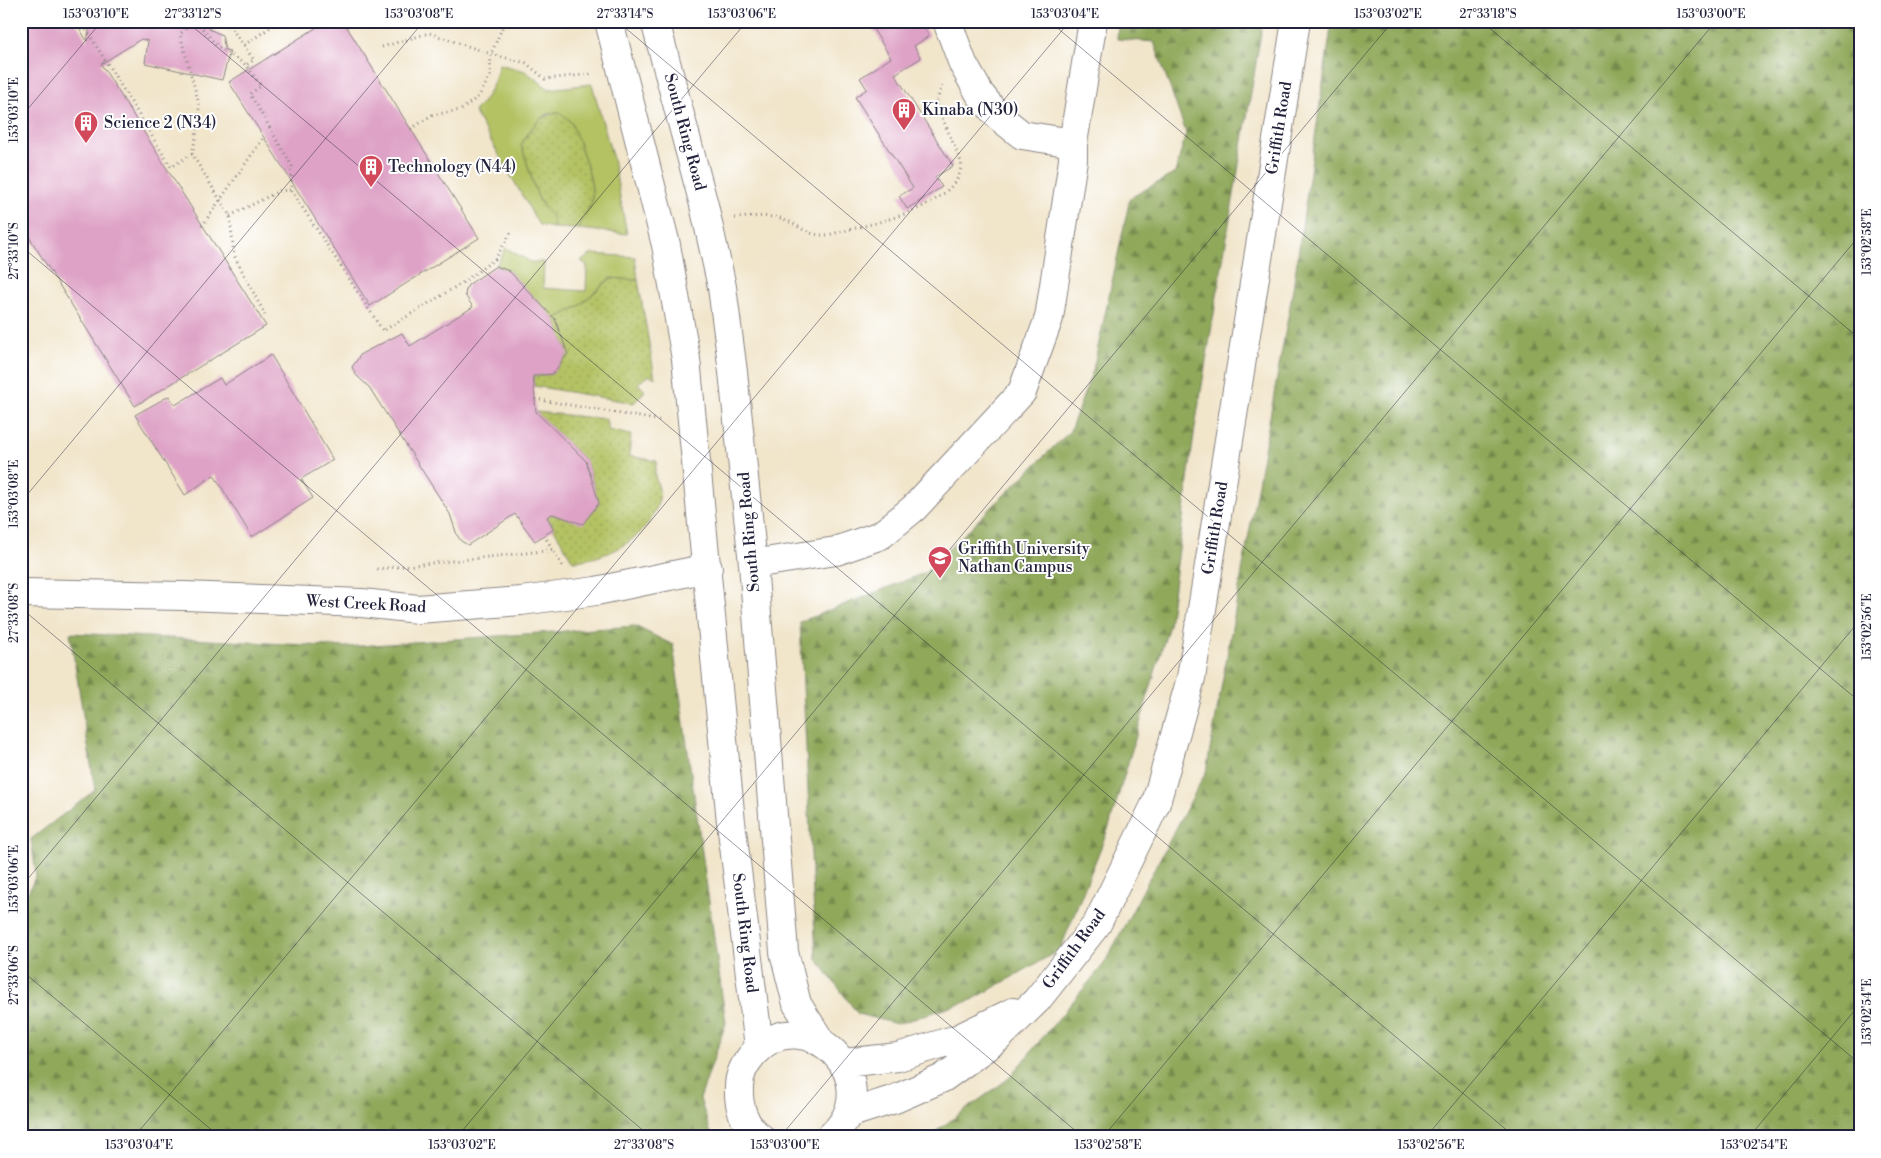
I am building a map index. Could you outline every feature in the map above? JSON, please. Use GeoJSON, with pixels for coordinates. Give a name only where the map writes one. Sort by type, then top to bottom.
{"type":"FeatureCollection","features":[{"type":"Feature","properties":{"kind":"street","name":"South Ring Road"},"geometry":{"type":"LineString","coordinates":[[609,21],[666,245],[685,350],[708,568],[730,822],[760,1047]]}},
{"type":"Feature","properties":{"kind":"street","name":"South Ring Road"},"geometry":{"type":"LineString","coordinates":[[655,21],[704,205],[722,287],[753,564],[784,952],[797,1004],[821,1042]]}},
{"type":"Feature","properties":{"kind":"street"},"geometry":{"type":"LineString","coordinates":[[947,21],[963,64],[980,94],[998,116],[1022,135],[1073,143]]}},
{"type":"Feature","properties":{"kind":"street"},"geometry":{"type":"LineString","coordinates":[[753,564],[836,551],[881,535],[914,508],[1022,392],[1049,318],[1073,160],[1073,143],[1093,21]]}},
{"type":"Feature","properties":{"kind":"street","name":"Griffith Road"},"geometry":{"type":"LineString","coordinates":[[848,1114],[895,1099],[943,1078],[997,1039],[1037,1000],[1097,924],[1156,803],[1191,678],[1296,21]]}},
{"type":"Feature","properties":{"kind":"street","name":"West Creek Road"},"geometry":{"type":"LineString","coordinates":[[21,593],[362,603],[418,609],[521,601],[587,592],[708,568]]}},
{"type":"Feature","properties":{"kind":"street","name":"Griffith Road"},"geometry":{"type":"LineString","coordinates":[[844,1063],[898,1057],[957,1039],[1037,1000]]}},
{"type":"Feature","properties":{"kind":"street"},"geometry":{"type":"LineString","coordinates":[[756,1135],[743,1117],[738,1098],[739,1079],[747,1062],[760,1047],[774,1039],[789,1036],[806,1036],[834,1050],[844,1063],[850,1079],[852,1097],[848,1114],[839,1129],[830,1137]]}},
{"type":"Feature","properties":{"kind":"path"},"geometry":{"type":"LineString","coordinates":[[81,21],[171,167],[192,154]]}},
{"type":"Feature","properties":{"kind":"path"},"geometry":{"type":"LineString","coordinates":[[266,315],[234,255],[230,216],[192,154],[199,123],[199,104],[180,34],[195,21],[217,46],[246,65],[261,86],[250,94],[292,166],[291,190],[383,331],[462,283],[495,259],[512,231]]}},
{"type":"Feature","properties":{"kind":"path"},"geometry":{"type":"LineString","coordinates":[[226,21],[254,60],[246,65]]}},
{"type":"Feature","properties":{"kind":"path"},"geometry":{"type":"LineString","coordinates":[[244,45],[280,21]]}},
{"type":"Feature","properties":{"kind":"path"},"geometry":{"type":"LineString","coordinates":[[410,129],[432,115],[461,110],[479,96],[490,76],[491,54],[505,21]]}},
{"type":"Feature","properties":{"kind":"path"},"geometry":{"type":"LineString","coordinates":[[382,46],[429,33],[491,54],[526,63],[545,79],[596,74]]}},
{"type":"Feature","properties":{"kind":"path"},"geometry":{"type":"LineString","coordinates":[[734,218],[758,217],[785,220],[814,236],[828,236],[906,214],[918,209],[947,190],[956,181],[962,164],[936,103],[945,78],[963,64]]}},
{"type":"Feature","properties":{"kind":"path"},"geometry":{"type":"LineString","coordinates":[[202,226],[264,137]]}},
{"type":"Feature","properties":{"kind":"path"},"geometry":{"type":"LineString","coordinates":[[230,216],[279,191],[291,190]]}},
{"type":"Feature","properties":{"kind":"path"},"geometry":{"type":"LineString","coordinates":[[535,399],[664,421]]}},
{"type":"Feature","properties":{"kind":"path"},"geometry":{"type":"LineString","coordinates":[[544,535],[564,568]]}},
{"type":"Feature","properties":{"kind":"path"},"geometry":{"type":"LineString","coordinates":[[377,569],[553,550]]}},
{"type":"Feature","properties":{"kind":"green space"},"geometry":{"type":"Polygon","coordinates":[[[1118,21],[1263,21],[1195,427],[1169,625],[1109,827],[1060,950],[972,1000],[897,1024],[858,1014],[816,958],[800,622],[924,573],[1070,431],[1093,370],[1130,198],[1175,173],[1186,133],[1154,42],[1117,39],[1118,21]]]}},
{"type":"Feature","properties":{"kind":"green space"},"geometry":{"type":"Polygon","coordinates":[[[1332,21],[1860,21],[1860,1137],[928,1137],[1008,1079],[1104,964],[1206,772],[1293,289],[1332,21]]]}},
{"type":"Feature","properties":{"kind":"green space"},"geometry":{"type":"Polygon","coordinates":[[[499,64],[525,71],[549,89],[592,84],[613,159],[627,234],[578,229],[591,205],[591,183],[586,162],[572,124],[565,116],[557,113],[550,113],[543,117],[521,145],[539,199],[551,215],[554,223],[553,228],[539,225],[474,111],[490,90],[499,64]]]}},
{"type":"Feature","properties":{"kind":"green space"},"geometry":{"type":"Polygon","coordinates":[[[560,113],[567,116],[572,124],[586,162],[591,183],[591,205],[578,229],[553,228],[552,217],[544,208],[533,185],[521,145],[536,123],[546,116],[560,113]]]}},
{"type":"Feature","properties":{"kind":"green space"},"geometry":{"type":"Polygon","coordinates":[[[506,248],[531,262],[544,262],[543,288],[586,291],[587,265],[581,261],[592,254],[635,257],[638,280],[610,278],[579,306],[555,319],[509,271],[496,266],[506,248]]]}},
{"type":"Feature","properties":{"kind":"green space"},"geometry":{"type":"Polygon","coordinates":[[[611,278],[638,280],[655,378],[650,375],[638,383],[645,391],[634,403],[534,386],[533,376],[552,374],[568,354],[555,319],[579,306],[611,278]]]}},
{"type":"Feature","properties":{"kind":"green space"},"geometry":{"type":"Polygon","coordinates":[[[536,412],[606,419],[608,430],[631,435],[629,456],[657,461],[655,474],[659,499],[647,524],[638,535],[614,551],[600,556],[573,561],[547,517],[552,514],[583,523],[599,503],[586,461],[536,412]]]}},
{"type":"Feature","properties":{"kind":"green space"},"geometry":{"type":"Polygon","coordinates":[[[635,626],[673,645],[726,1023],[700,1099],[712,1137],[21,1137],[21,908],[36,875],[31,839],[95,790],[70,633],[346,647],[635,626]]]}},
{"type":"Feature","properties":{"kind":"building","name":"Science 2 (N34)"},"geometry":{"type":"Polygon","coordinates":[[[37,21],[75,21],[87,41],[91,21],[208,21],[209,29],[222,35],[225,50],[230,51],[222,80],[145,63],[148,41],[141,39],[101,64],[266,326],[135,406],[21,224],[21,31],[37,21]]]}},
{"type":"Feature","properties":{"kind":"building","name":"Technology (N44)"},"geometry":{"type":"Polygon","coordinates":[[[327,21],[343,21],[479,238],[370,306],[229,82],[327,21]]]}},
{"type":"Feature","properties":{"kind":"building","name":"Kinaba (N30)"},"geometry":{"type":"Polygon","coordinates":[[[868,21],[920,21],[929,36],[914,46],[921,58],[895,74],[953,166],[935,177],[942,187],[907,209],[899,196],[913,188],[855,97],[867,89],[860,78],[891,58],[868,21]]]}},
{"type":"Feature","properties":{"kind":"building"},"geometry":{"type":"Polygon","coordinates":[[[496,266],[509,271],[555,319],[568,354],[552,374],[533,376],[536,412],[586,461],[599,503],[583,524],[552,514],[547,517],[554,529],[535,541],[515,514],[468,545],[461,541],[457,535],[450,514],[369,387],[356,375],[352,367],[361,354],[402,333],[410,346],[473,307],[465,295],[468,285],[496,266]]]}},
{"type":"Feature","properties":{"kind":"building"},"geometry":{"type":"Polygon","coordinates":[[[271,355],[333,460],[301,479],[313,498],[252,537],[214,475],[185,495],[135,415],[169,396],[175,405],[220,378],[224,385],[271,355]]]}},
{"type":"Feature","properties":{"kind":"place","name":"Kinaba (N30)"},"geometry":{"type":"Point","coordinates":[904,131]}},
{"type":"Feature","properties":{"kind":"place","name":"Science 2 (N34)"},"geometry":{"type":"Point","coordinates":[86,144]}},
{"type":"Feature","properties":{"kind":"place","name":"Technology (N44)"},"geometry":{"type":"Point","coordinates":[371,188]}},
{"type":"Feature","properties":{"kind":"place","name":"Griffith University Nathan Campus"},"geometry":{"type":"Point","coordinates":[940,579]}}]}
